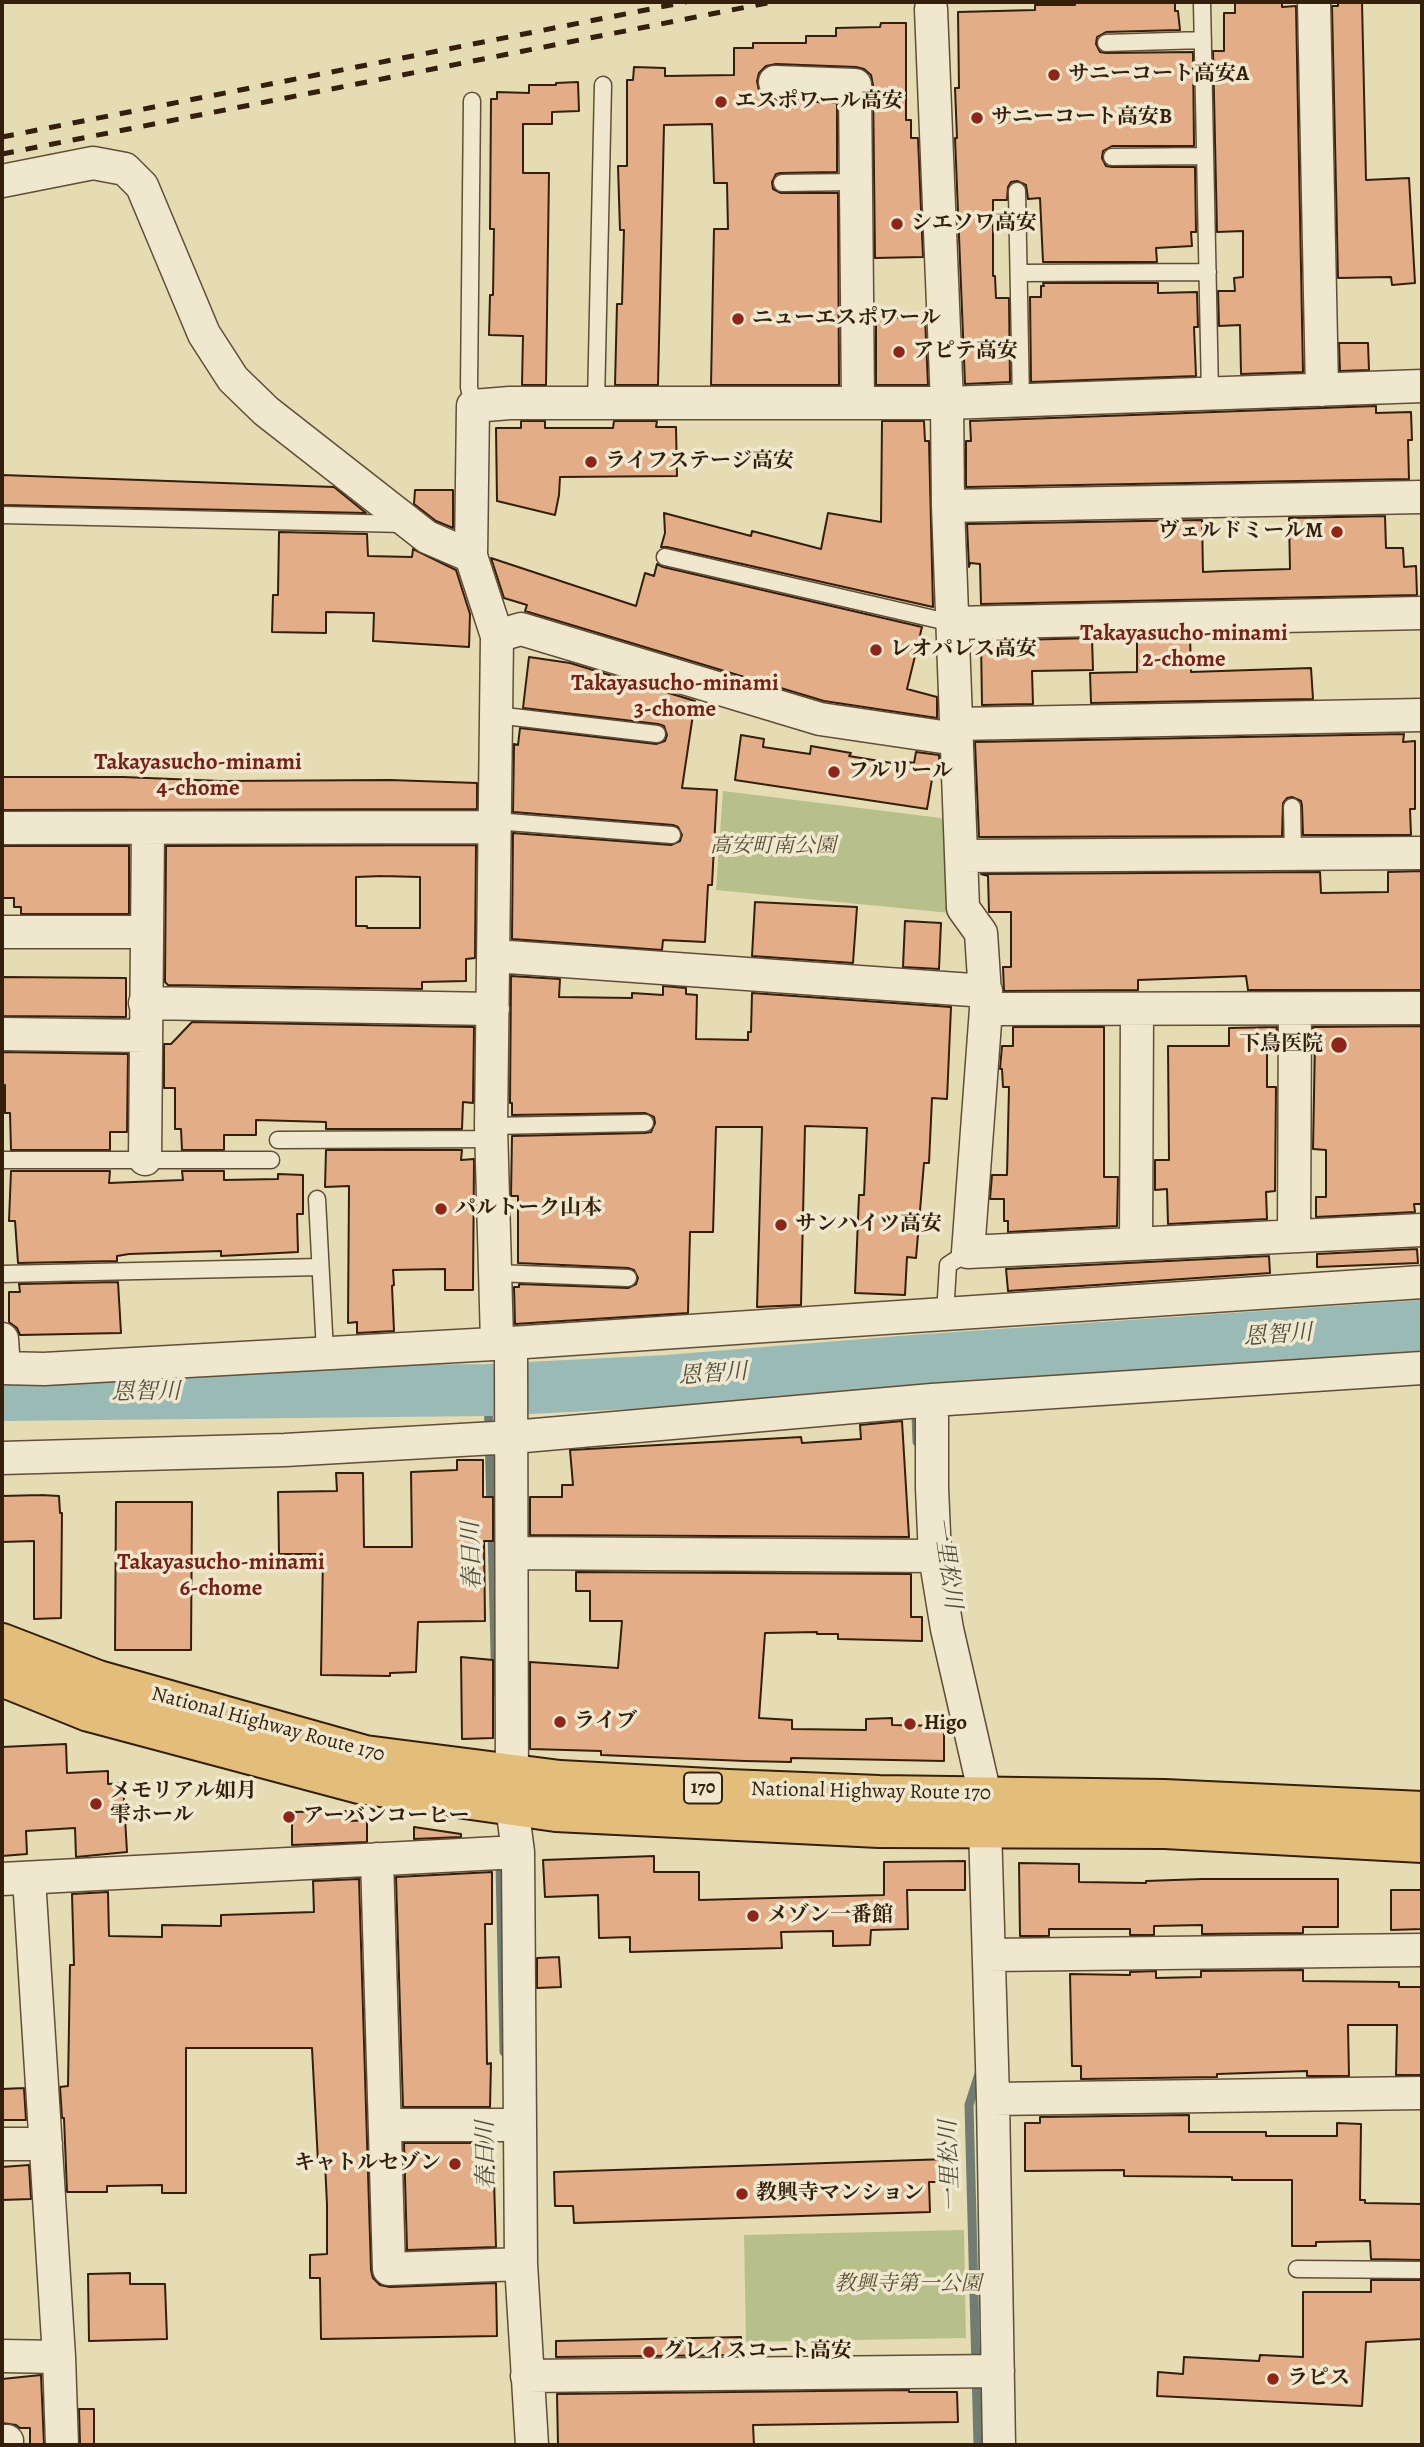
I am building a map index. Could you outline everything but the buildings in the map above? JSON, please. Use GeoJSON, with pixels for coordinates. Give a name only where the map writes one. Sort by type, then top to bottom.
{"type":"FeatureCollection","features":[{"type":"Feature","properties":{"kind":"highway","name":"National Highway Route 170"},"geometry":{"type":"LineString","coordinates":[[2,1643],[98,1680],[365,1755],[512,1790],[560,1812],[866,1827],[985,1811],[1164,1799],[1422,1811]]}},
{"type":"Feature","properties":{"kind":"highway","name":"National Highway Route 170"},"geometry":{"type":"LineString","coordinates":[[2,1677],[89,1712],[359,1784],[512,1790]]}},
{"type":"Feature","properties":{"kind":"highway","name":"National Highway Route 170"},"geometry":{"type":"LineString","coordinates":[[985,1811],[1165,1829],[1422,1843]]}},
{"type":"Feature","properties":{"kind":"street"},"geometry":{"type":"LineString","coordinates":[[1314,2],[1322,390]]}},
{"type":"Feature","properties":{"kind":"street"},"geometry":{"type":"LineString","coordinates":[[931,9],[963,908],[981,933],[986,1000],[968,1252],[1422,1230]]}},
{"type":"Feature","properties":{"kind":"street"},"geometry":{"type":"LineString","coordinates":[[775,82],[855,85],[858,403]]}},
{"type":"Feature","properties":{"kind":"street"},"geometry":{"type":"LineString","coordinates":[[2,181],[93,163],[125,169],[142,186],[204,334],[233,379],[266,411],[427,537],[471,556]]}},
{"type":"Feature","properties":{"kind":"street"},"geometry":{"type":"LineString","coordinates":[[532,2445],[521,2264],[518,1852],[512,1790],[513,1553],[500,1434],[504,1343],[495,1273],[491,1132],[497,636],[471,556],[473,406],[510,403],[947,403],[1422,386]]}},
{"type":"Feature","properties":{"kind":"street"},"geometry":{"type":"LineString","coordinates":[[948,506],[1422,497]]}},
{"type":"Feature","properties":{"kind":"street"},"geometry":{"type":"LineString","coordinates":[[952,623],[1422,613]]}},
{"type":"Feature","properties":{"kind":"street"},"geometry":{"type":"LineString","coordinates":[[497,636],[521,629],[820,719],[956,731],[1422,715]]}},
{"type":"Feature","properties":{"kind":"street"},"geometry":{"type":"LineString","coordinates":[[2,828],[495,824]]}},
{"type":"Feature","properties":{"kind":"street"},"geometry":{"type":"LineString","coordinates":[[145,1160],[148,828]]}},
{"type":"Feature","properties":{"kind":"street"},"geometry":{"type":"LineString","coordinates":[[961,856],[1422,853]]}},
{"type":"Feature","properties":{"kind":"street"},"geometry":{"type":"LineString","coordinates":[[2,932],[147,932]]}},
{"type":"Feature","properties":{"kind":"street"},"geometry":{"type":"LineString","coordinates":[[494,956],[986,1000],[1137,1009],[1422,1009]]}},
{"type":"Feature","properties":{"kind":"street"},"geometry":{"type":"LineString","coordinates":[[145,1003],[493,1009]]}},
{"type":"Feature","properties":{"kind":"street"},"geometry":{"type":"LineString","coordinates":[[1136,1244],[1137,1009]]}},
{"type":"Feature","properties":{"kind":"street"},"geometry":{"type":"LineString","coordinates":[[1294,1236],[1295,1009]]}},
{"type":"Feature","properties":{"kind":"street"},"geometry":{"type":"LineString","coordinates":[[2,1034],[145,1036]]}},
{"type":"Feature","properties":{"kind":"street"},"geometry":{"type":"LineString","coordinates":[[2,1359],[44,1369],[504,1343],[1422,1282]]}},
{"type":"Feature","properties":{"kind":"street"},"geometry":{"type":"LineString","coordinates":[[2,1458],[285,1450],[922,1401],[1422,1368]]}},
{"type":"Feature","properties":{"kind":"street"},"geometry":{"type":"LineString","coordinates":[[922,1401],[932,1488],[924,1556],[947,1629],[985,1811],[993,2099],[984,2371],[999,2445]]}},
{"type":"Feature","properties":{"kind":"street"},"geometry":{"type":"LineString","coordinates":[[513,1553],[924,1556]]}},
{"type":"Feature","properties":{"kind":"street"},"geometry":{"type":"LineString","coordinates":[[62,2445],[46,2144],[15,1879],[518,1852]]}},
{"type":"Feature","properties":{"kind":"street"},"geometry":{"type":"LineString","coordinates":[[377,1859],[389,2269],[521,2264]]}},
{"type":"Feature","properties":{"kind":"street"},"geometry":{"type":"LineString","coordinates":[[989,1955],[1422,1950]]}},
{"type":"Feature","properties":{"kind":"street"},"geometry":{"type":"LineString","coordinates":[[993,2099],[1422,2093]]}},
{"type":"Feature","properties":{"kind":"street"},"geometry":{"type":"LineString","coordinates":[[385,2125],[520,2124]]}},
{"type":"Feature","properties":{"kind":"street"},"geometry":{"type":"LineString","coordinates":[[2,2144],[46,2144]]}},
{"type":"Feature","properties":{"kind":"street"},"geometry":{"type":"LineString","coordinates":[[2,2356],[59,2357]]}},
{"type":"Feature","properties":{"kind":"street"},"geometry":{"type":"LineString","coordinates":[[527,2376],[984,2371]]}},
{"type":"Feature","properties":{"kind":"lane"},"geometry":{"type":"LineString","coordinates":[[1202,3],[1210,394]]}},
{"type":"Feature","properties":{"kind":"lane"},"geometry":{"type":"LineString","coordinates":[[1106,43],[1203,40]]}},
{"type":"Feature","properties":{"kind":"lane"},"geometry":{"type":"LineString","coordinates":[[596,403],[603,85]]}},
{"type":"Feature","properties":{"kind":"lane"},"geometry":{"type":"LineString","coordinates":[[472,101],[469,387],[473,406]]}},
{"type":"Feature","properties":{"kind":"lane"},"geometry":{"type":"LineString","coordinates":[[1112,157],[1205,156]]}},
{"type":"Feature","properties":{"kind":"lane"},"geometry":{"type":"LineString","coordinates":[[782,183],[856,182]]}},
{"type":"Feature","properties":{"kind":"lane"},"geometry":{"type":"LineString","coordinates":[[1017,191],[1021,401]]}},
{"type":"Feature","properties":{"kind":"lane"},"geometry":{"type":"LineString","coordinates":[[1019,273],[1208,272]]}},
{"type":"Feature","properties":{"kind":"lane"},"geometry":{"type":"LineString","coordinates":[[2,515],[410,524]]}},
{"type":"Feature","properties":{"kind":"lane"},"geometry":{"type":"LineString","coordinates":[[665,558],[952,623]]}},
{"type":"Feature","properties":{"kind":"lane"},"geometry":{"type":"LineString","coordinates":[[496,715],[657,734]]}},
{"type":"Feature","properties":{"kind":"lane"},"geometry":{"type":"LineString","coordinates":[[1292,807],[1293,854]]}},
{"type":"Feature","properties":{"kind":"lane"},"geometry":{"type":"LineString","coordinates":[[495,824],[672,835]]}},
{"type":"Feature","properties":{"kind":"lane"},"geometry":{"type":"LineString","coordinates":[[278,1140],[645,1124]]}},
{"type":"Feature","properties":{"kind":"lane"},"geometry":{"type":"LineString","coordinates":[[2,1160],[271,1160]]}},
{"type":"Feature","properties":{"kind":"lane"},"geometry":{"type":"LineString","coordinates":[[317,1199],[325,1352]]}},
{"type":"Feature","properties":{"kind":"lane"},"geometry":{"type":"LineString","coordinates":[[945,1314],[947,1265],[968,1252]]}},
{"type":"Feature","properties":{"kind":"lane"},"geometry":{"type":"LineString","coordinates":[[2,1274],[320,1267]]}},
{"type":"Feature","properties":{"kind":"lane"},"geometry":{"type":"LineString","coordinates":[[495,1273],[628,1278]]}},
{"type":"Feature","properties":{"kind":"lane"},"geometry":{"type":"LineString","coordinates":[[1297,2269],[1422,2270]]}},
{"type":"Feature","properties":{"kind":"green space","name":"高安町南公園"},"geometry":{"type":"Polygon","coordinates":[[[723,791],[949,819],[950,913],[716,890],[723,791]]]}},
{"type":"Feature","properties":{"kind":"green space","name":"教興寺第一公園"},"geometry":{"type":"Polygon","coordinates":[[[964,2230],[966,2338],[746,2342],[744,2235],[964,2230]]]}},
{"type":"Feature","properties":{"kind":"waterway","name":"恩智川"},"geometry":{"type":"LineString","coordinates":[[2,1395],[488,1390],[668,1381],[1422,1326]]}},
{"type":"Feature","properties":{"kind":"waterway","name":"一里松川"},"geometry":{"type":"LineString","coordinates":[[914,1361],[917,1442]]}},
{"type":"Feature","properties":{"kind":"waterway","name":"春日川"},"geometry":{"type":"LineString","coordinates":[[488,1390],[491,1509]]}},
{"type":"Feature","properties":{"kind":"waterway","name":"春日川"},"geometry":{"type":"LineString","coordinates":[[492,1530],[496,1691]]}},
{"type":"Feature","properties":{"kind":"waterway","name":"春日川"},"geometry":{"type":"LineString","coordinates":[[500,1864],[504,2052]]}},
{"type":"Feature","properties":{"kind":"waterway","name":"一里松川"},"geometry":{"type":"LineString","coordinates":[[978,2445],[969,2105],[980,2071]]}},
{"type":"Feature","properties":{"kind":"railway"},"geometry":{"type":"LineString","coordinates":[[2,137],[686,2]]}},
{"type":"Feature","properties":{"kind":"railway"},"geometry":{"type":"LineString","coordinates":[[2,154],[772,2]]}},
{"type":"Feature","properties":{"kind":"place","name":"サニーコート高安A"},"geometry":{"type":"Point","coordinates":[1054,75]}},
{"type":"Feature","properties":{"kind":"place","name":"エスポワール高安"},"geometry":{"type":"Point","coordinates":[721,102]}},
{"type":"Feature","properties":{"kind":"place","name":"サニーコート高安B"},"geometry":{"type":"Point","coordinates":[977,118]}},
{"type":"Feature","properties":{"kind":"place","name":"シエソワ高安"},"geometry":{"type":"Point","coordinates":[897,224]}},
{"type":"Feature","properties":{"kind":"place","name":"ニューエスポワール"},"geometry":{"type":"Point","coordinates":[738,319]}},
{"type":"Feature","properties":{"kind":"place","name":"アピテ高安"},"geometry":{"type":"Point","coordinates":[899,352]}},
{"type":"Feature","properties":{"kind":"place","name":"ライフステージ高安"},"geometry":{"type":"Point","coordinates":[591,462]}},
{"type":"Feature","properties":{"kind":"place","name":"ヴェルドミールM"},"geometry":{"type":"Point","coordinates":[1337,532]}},
{"type":"Feature","properties":{"kind":"place","name":"レオパレス高安"},"geometry":{"type":"Point","coordinates":[876,650]}},
{"type":"Feature","properties":{"kind":"place","name":"フルリール"},"geometry":{"type":"Point","coordinates":[834,772]}},
{"type":"Feature","properties":{"kind":"place","name":"下鳥医院"},"geometry":{"type":"Point","coordinates":[1339,1045]}},
{"type":"Feature","properties":{"kind":"place","name":"パルトーク山本"},"geometry":{"type":"Point","coordinates":[441,1209]}},
{"type":"Feature","properties":{"kind":"place","name":"サンハイツ高安"},"geometry":{"type":"Point","coordinates":[781,1225]}},
{"type":"Feature","properties":{"kind":"place","name":"ライブ"},"geometry":{"type":"Point","coordinates":[560,1722]}},
{"type":"Feature","properties":{"kind":"place","name":"Higo"},"geometry":{"type":"Point","coordinates":[910,1724]}},
{"type":"Feature","properties":{"kind":"place","name":"メモリアル如月 雫ホール"},"geometry":{"type":"Point","coordinates":[96,1804]}},
{"type":"Feature","properties":{"kind":"place","name":"アーバンコーヒー"},"geometry":{"type":"Point","coordinates":[289,1817]}},
{"type":"Feature","properties":{"kind":"place","name":"メゾン一番館"},"geometry":{"type":"Point","coordinates":[753,1916]}},
{"type":"Feature","properties":{"kind":"place","name":"キャトルセゾン"},"geometry":{"type":"Point","coordinates":[455,2164]}},
{"type":"Feature","properties":{"kind":"place","name":"教興寺マンション"},"geometry":{"type":"Point","coordinates":[742,2194]}},
{"type":"Feature","properties":{"kind":"place","name":"グレイスコート高安"},"geometry":{"type":"Point","coordinates":[649,2352]}},
{"type":"Feature","properties":{"kind":"place","name":"ラピス"},"geometry":{"type":"Point","coordinates":[1273,2379]}},
{"type":"Feature","properties":{"kind":"district","name":"Takayasucho-minami 2-chome"},"geometry":{"type":"Point","coordinates":[1184,647]}},
{"type":"Feature","properties":{"kind":"district","name":"Takayasucho-minami 3-chome"},"geometry":{"type":"Point","coordinates":[675,697]}},
{"type":"Feature","properties":{"kind":"district","name":"Takayasucho-minami 4-chome"},"geometry":{"type":"Point","coordinates":[198,776]}},
{"type":"Feature","properties":{"kind":"district","name":"Takayasucho-minami 6-chome"},"geometry":{"type":"Point","coordinates":[221,1576]}}]}
